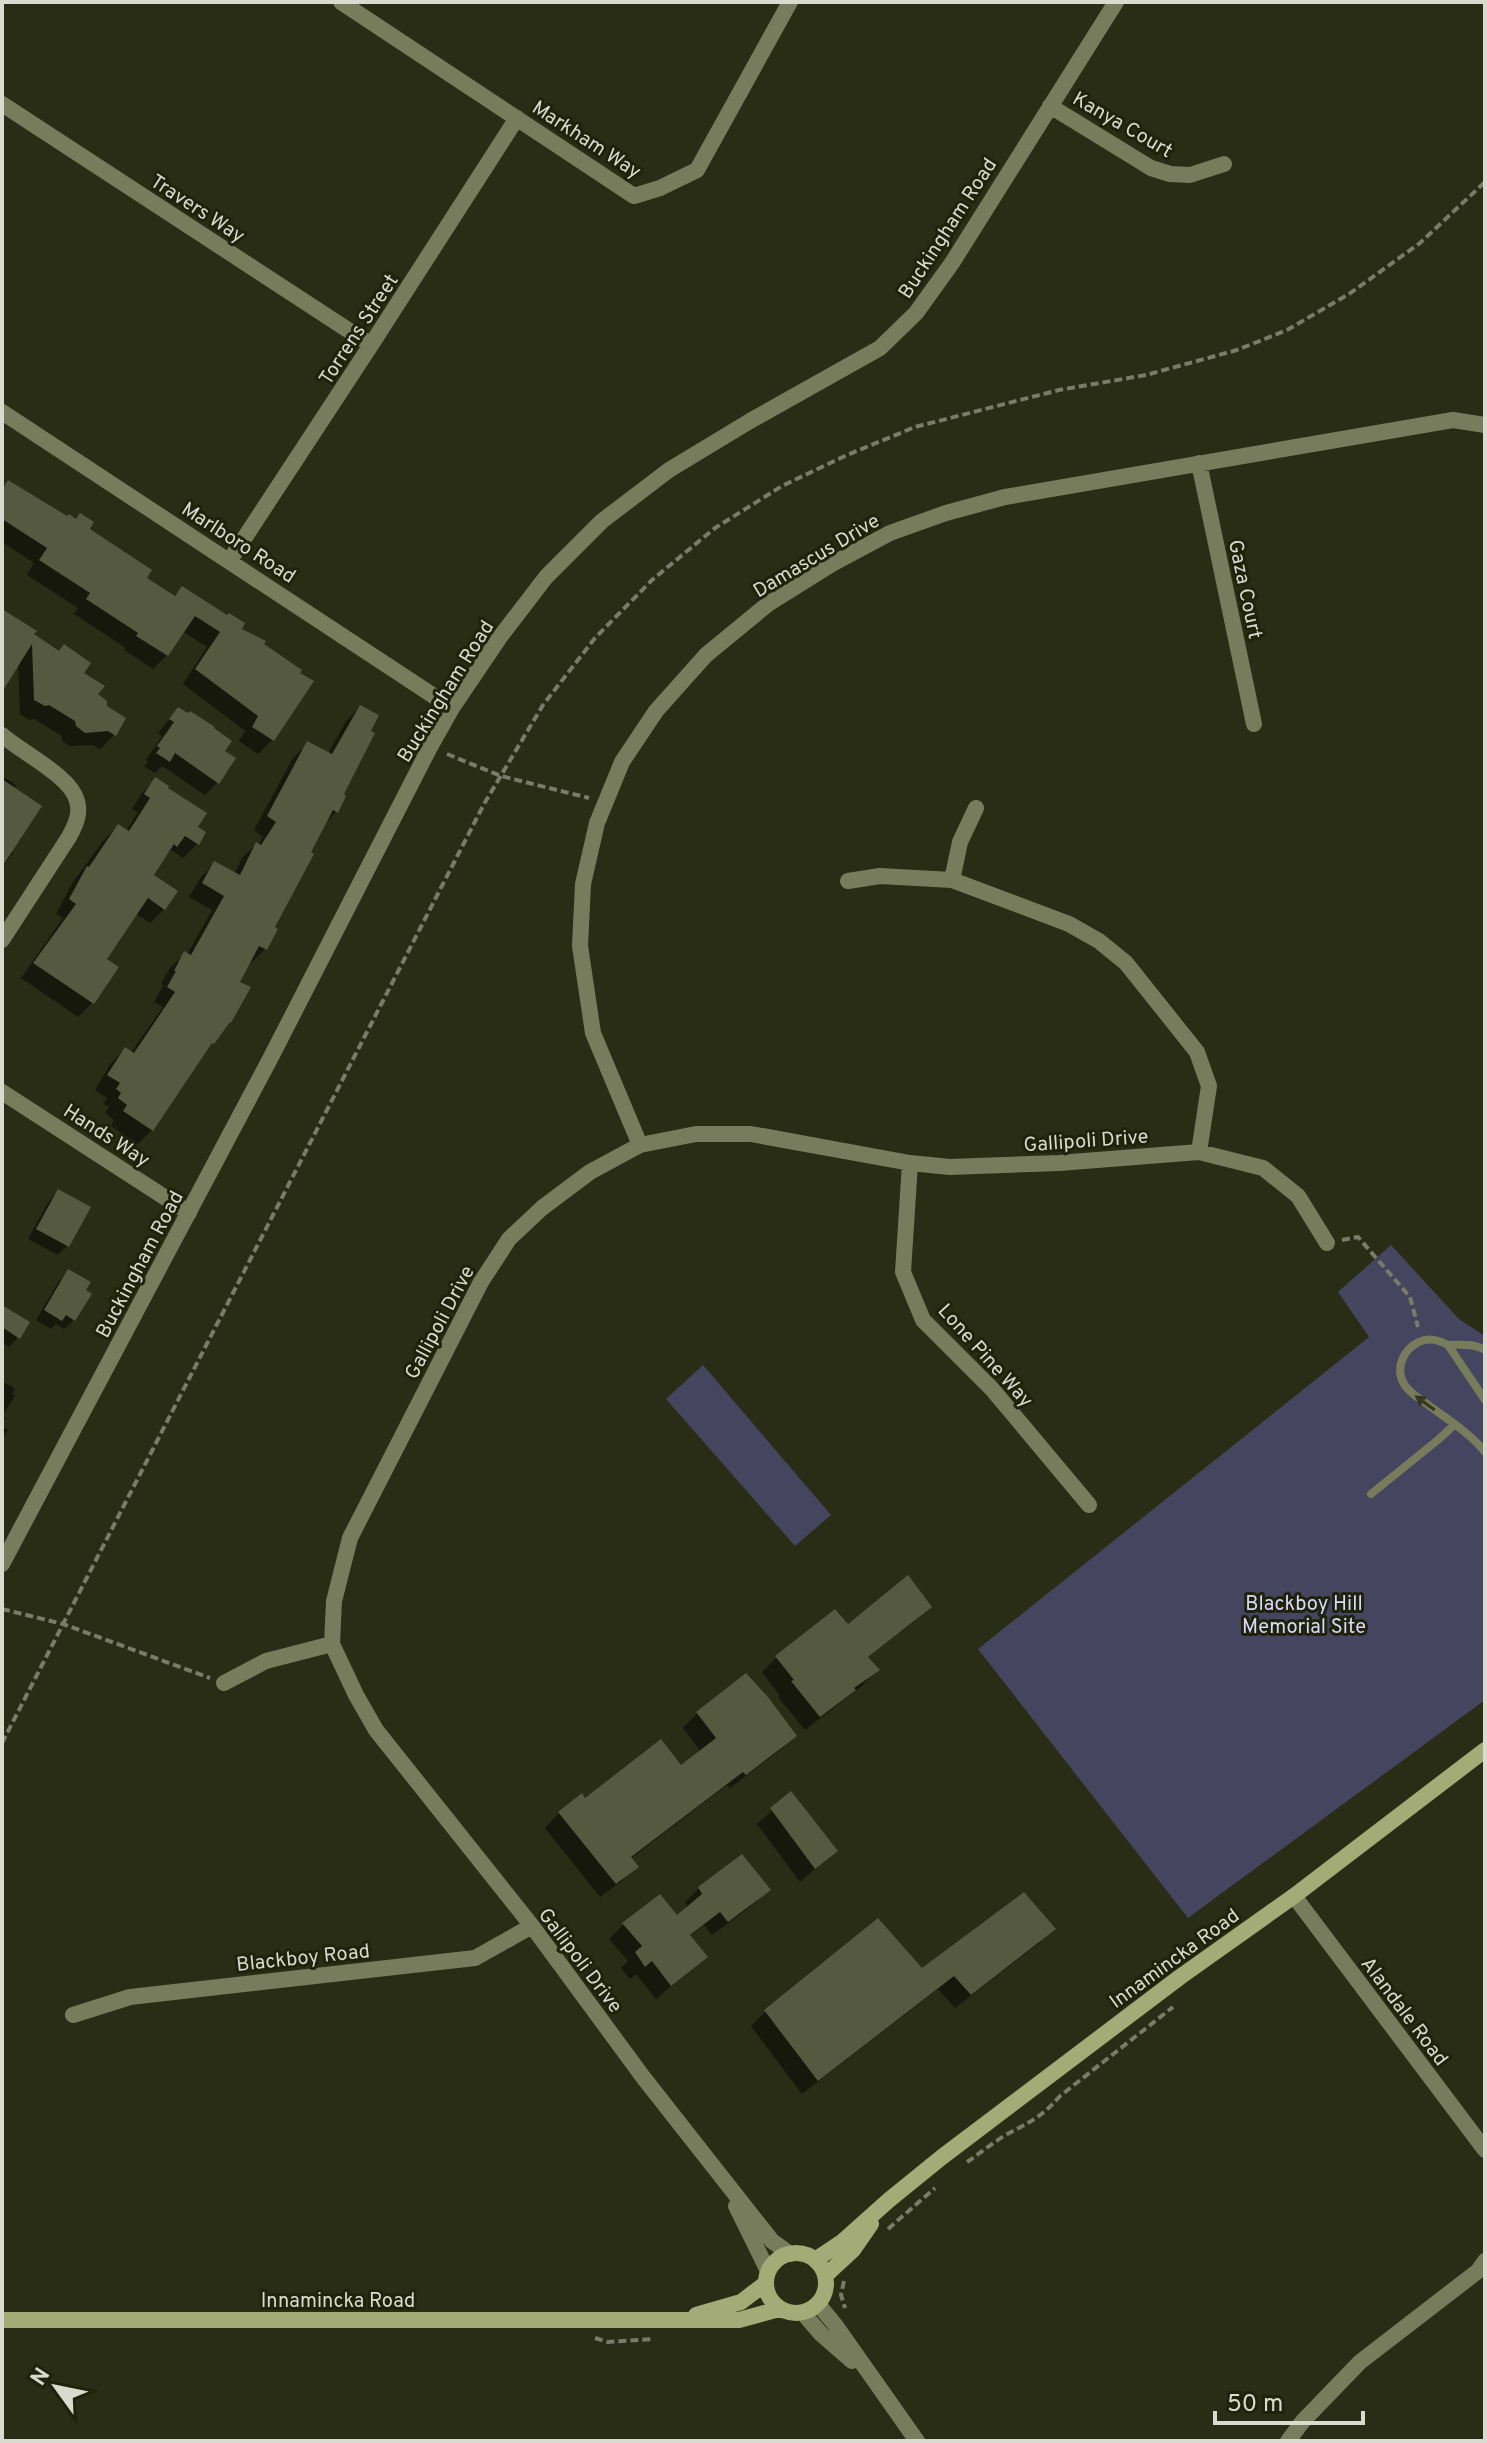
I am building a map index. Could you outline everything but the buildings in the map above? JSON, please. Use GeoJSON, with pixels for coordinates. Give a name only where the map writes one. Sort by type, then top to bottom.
{"type":"FeatureCollection","features":[{"type":"Feature","properties":{"kind":"main road","name":"Innamincka Road"},"geometry":{"type":"LineString","coordinates":[[815,2260],[1168,1986],[1294,1896],[1485,1750]]}},
{"type":"Feature","properties":{"kind":"main road","name":"Innamincka Road"},"geometry":{"type":"LineString","coordinates":[[825,2276],[853,2250],[889,2200]]}},
{"type":"Feature","properties":{"kind":"main road"},"geometry":{"type":"LineString","coordinates":[[799,2253],[815,2260],[825,2276],[824,2296],[810,2308],[795,2314],[779,2309],[767,2293],[767,2277],[777,2260],[790,2254],[799,2253]]}},
{"type":"Feature","properties":{"kind":"main road","name":"Innamincka Road"},"geometry":{"type":"LineString","coordinates":[[675,2321],[741,2302],[767,2277]]}},
{"type":"Feature","properties":{"kind":"main road","name":"Innamincka Road"},"geometry":{"type":"LineString","coordinates":[[2,2320],[675,2321],[739,2320],[779,2309]]}},
{"type":"Feature","properties":{"kind":"street","name":"Markham Way"},"geometry":{"type":"LineString","coordinates":[[341,2],[634,196],[660,188],[697,170],[790,2]]}},
{"type":"Feature","properties":{"kind":"street","name":"Buckingham Road"},"geometry":{"type":"LineString","coordinates":[[2,1564],[189,1213],[430,747],[500,637],[546,577],[602,521],[669,470],[880,348],[916,313],[952,263],[1116,2]]}},
{"type":"Feature","properties":{"kind":"street","name":"Travers Way"},"geometry":{"type":"LineString","coordinates":[[2,104],[371,345]]}},
{"type":"Feature","properties":{"kind":"street","name":"Kanya Court"},"geometry":{"type":"LineString","coordinates":[[1050,106],[1151,168],[1170,174],[1190,175],[1224,164]]}},
{"type":"Feature","properties":{"kind":"street","name":"Torrens Street"},"geometry":{"type":"LineString","coordinates":[[230,560],[517,118]]}},
{"type":"Feature","properties":{"kind":"street","name":"Marlboro Road"},"geometry":{"type":"LineString","coordinates":[[2,412],[452,708]]}},
{"type":"Feature","properties":{"kind":"street","name":"Damascus Drive"},"geometry":{"type":"LineString","coordinates":[[640,1145],[593,1033],[580,946],[583,884],[597,823],[622,762],[656,711],[706,655],[768,604],[832,564],[890,533],[946,513],[1005,497],[1453,420],[1485,425]]}},
{"type":"Feature","properties":{"kind":"street","name":"Gaza Court"},"geometry":{"type":"LineString","coordinates":[[1199,463],[1254,724]]}},
{"type":"Feature","properties":{"kind":"street"},"geometry":{"type":"LineString","coordinates":[[2,735],[65,782],[78,802],[78,819],[69,837],[2,940]]}},
{"type":"Feature","properties":{"kind":"street"},"geometry":{"type":"LineString","coordinates":[[952,880],[960,842],[976,808]]}},
{"type":"Feature","properties":{"kind":"street"},"geometry":{"type":"LineString","coordinates":[[848,881],[880,876],[952,880],[1069,924],[1099,941],[1126,963],[1197,1052],[1209,1086],[1199,1152]]}},
{"type":"Feature","properties":{"kind":"street","name":"Hands Way"},"geometry":{"type":"LineString","coordinates":[[2,1092],[189,1213]]}},
{"type":"Feature","properties":{"kind":"street","name":"Gallipoli Drive"},"geometry":{"type":"LineString","coordinates":[[790,2254],[772,2241],[643,2077],[532,1926],[376,1730],[332,1644],[334,1601],[350,1538],[481,1282],[509,1239],[542,1208],[590,1172],[640,1145],[696,1134],[751,1134],[910,1163],[950,1167],[1059,1163],[1199,1152],[1263,1168],[1298,1196],[1327,1243]]}},
{"type":"Feature","properties":{"kind":"street","name":"Lone Pine Way"},"geometry":{"type":"LineString","coordinates":[[910,1163],[903,1272],[923,1320],[992,1389],[1089,1505]]}},
{"type":"Feature","properties":{"kind":"street"},"geometry":{"type":"LineString","coordinates":[[224,1683],[266,1661],[332,1644]]}},
{"type":"Feature","properties":{"kind":"street","name":"Alandale Road"},"geometry":{"type":"LineString","coordinates":[[1294,1896],[1485,2150]]}},
{"type":"Feature","properties":{"kind":"street","name":"Blackboy Road"},"geometry":{"type":"LineString","coordinates":[[73,2015],[130,1997],[475,1958],[532,1926]]}},
{"type":"Feature","properties":{"kind":"street","name":"Gallipoli Drive"},"geometry":{"type":"LineString","coordinates":[[719,2173],[767,2277]]}},
{"type":"Feature","properties":{"kind":"street"},"geometry":{"type":"LineString","coordinates":[[1288,2441],[1360,2362],[1478,2271],[1485,2261]]}},
{"type":"Feature","properties":{"kind":"street"},"geometry":{"type":"LineString","coordinates":[[810,2308],[821,2334],[869,2375],[917,2441]]}},
{"type":"Feature","properties":{"kind":"lane"},"geometry":{"type":"LineString","coordinates":[[1485,1400],[1448,1345],[1439,1340],[1422,1341],[1408,1349],[1402,1359],[1402,1383],[1485,1452]]}},
{"type":"Feature","properties":{"kind":"lane"},"geometry":{"type":"LineString","coordinates":[[1448,1345],[1465,1344],[1485,1350]]}},
{"type":"Feature","properties":{"kind":"lane"},"geometry":{"type":"LineString","coordinates":[[1371,1494],[1454,1425]]}},
{"type":"Feature","properties":{"kind":"path"},"geometry":{"type":"LineString","coordinates":[[2,1743],[484,804],[543,705],[595,638],[652,580],[715,528],[782,486],[915,427],[1059,390],[1146,375],[1237,350],[1287,330],[1349,294],[1420,243],[1485,182]]}},
{"type":"Feature","properties":{"kind":"path"},"geometry":{"type":"LineString","coordinates":[[260,550],[277,567],[281,578]]}},
{"type":"Feature","properties":{"kind":"path"},"geometry":{"type":"LineString","coordinates":[[430,747],[501,776],[589,798],[584,810]]}},
{"type":"Feature","properties":{"kind":"path"},"geometry":{"type":"LineString","coordinates":[[1327,1243],[1358,1237],[1410,1297],[1422,1341]]}},
{"type":"Feature","properties":{"kind":"path"},"geometry":{"type":"LineString","coordinates":[[2,1609],[63,1624],[224,1683]]}},
{"type":"Feature","properties":{"kind":"path"},"geometry":{"type":"LineString","coordinates":[[962,2167],[1003,2137],[1038,2118],[1060,2096],[1182,2000]]}},
{"type":"Feature","properties":{"kind":"path"},"geometry":{"type":"LineString","coordinates":[[885,2232],[939,2184]]}},
{"type":"Feature","properties":{"kind":"path"},"geometry":{"type":"LineString","coordinates":[[845,2308],[841,2295],[850,2269]]}},
{"type":"Feature","properties":{"kind":"path"},"geometry":{"type":"LineString","coordinates":[[584,2334],[608,2342],[662,2339]]}},
{"type":"Feature","properties":{"kind":"green space","name":"Blackboy Hill Memorial Site"},"geometry":{"type":"Polygon","coordinates":[[[1391,1245],[1459,1319],[1485,1336],[1485,1700],[1188,1918],[978,1649],[1369,1337],[1338,1292],[1391,1245]]]}},
{"type":"Feature","properties":{"kind":"green space"},"geometry":{"type":"Polygon","coordinates":[[[703,1365],[831,1515],[795,1546],[666,1399],[703,1365]]]}}]}
